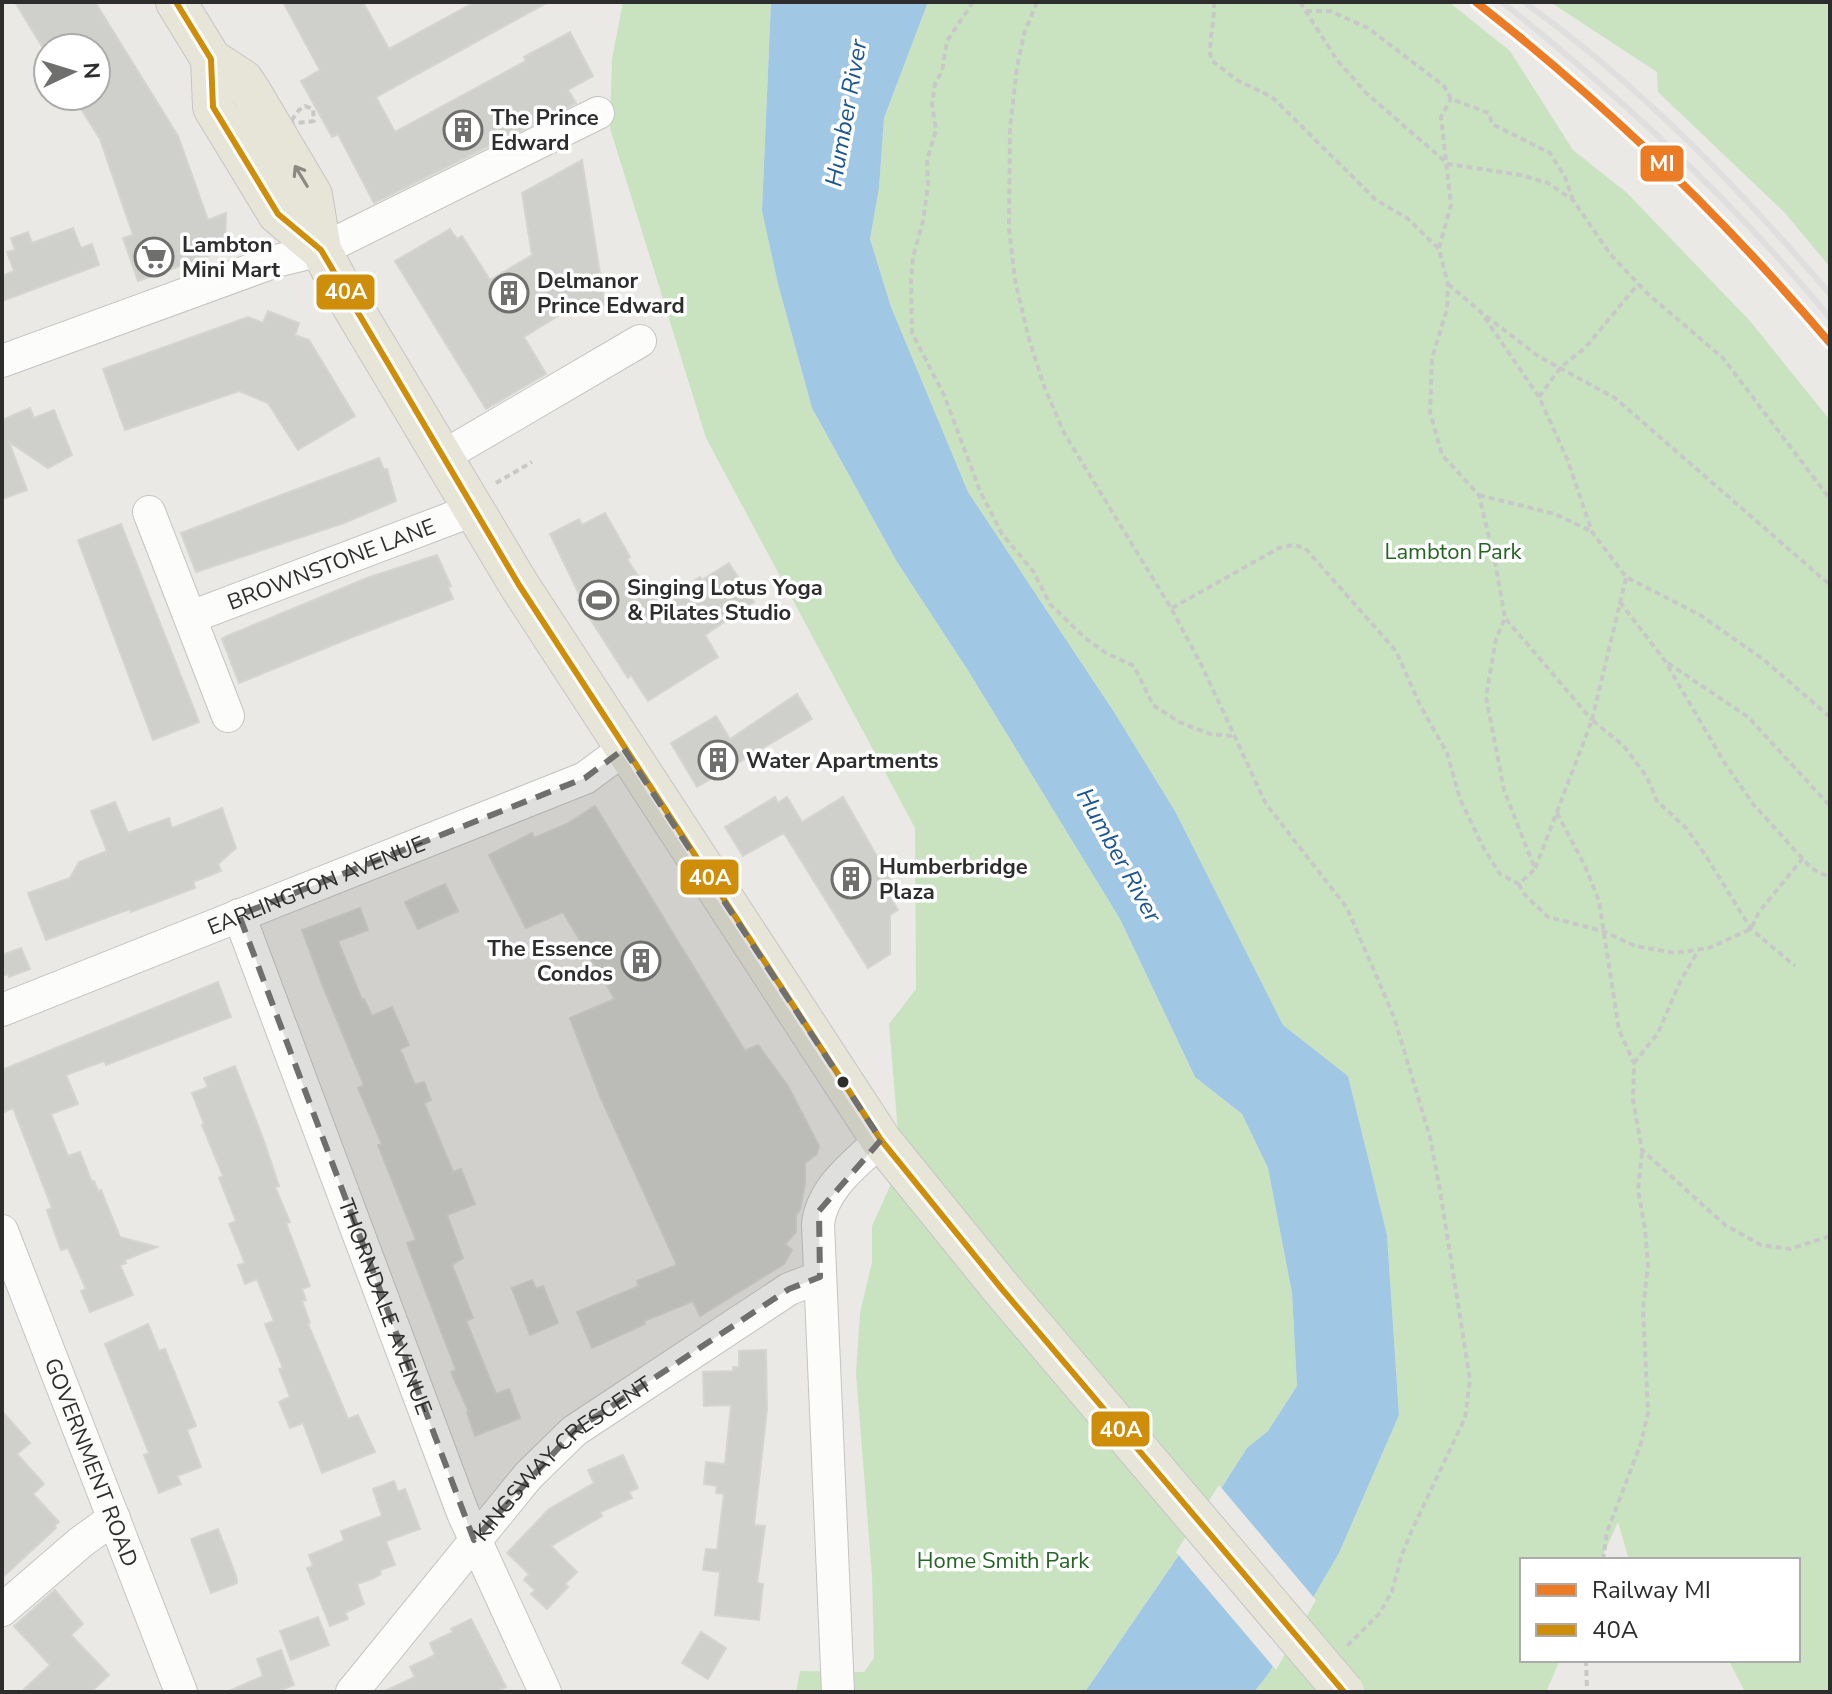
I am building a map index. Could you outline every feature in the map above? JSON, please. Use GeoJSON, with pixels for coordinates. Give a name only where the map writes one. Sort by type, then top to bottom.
{"type":"FeatureCollection","features":[{"type":"Feature","properties":{"kind":"main road"},"geometry":{"type":"LineString","coordinates":[[176,2],[211,59],[213,107],[278,214],[321,250],[470,505],[624,749],[881,1140],[923,1194],[1344,1692]]}},
{"type":"Feature","properties":{"kind":"street"},"geometry":{"type":"LineString","coordinates":[[2,361],[276,261],[321,250],[598,113]]}},
{"type":"Feature","properties":{"kind":"street"},"geometry":{"type":"LineString","coordinates":[[442,457],[640,341]]}},
{"type":"Feature","properties":{"kind":"street","name":"BROWNSTONE LANE"},"geometry":{"type":"LineString","coordinates":[[191,617],[470,505]]}},
{"type":"Feature","properties":{"kind":"street"},"geometry":{"type":"LineString","coordinates":[[149,512],[228,716]]}},
{"type":"Feature","properties":{"kind":"street","name":"EARLINGTON AVENUE"},"geometry":{"type":"LineString","coordinates":[[2,1010],[585,778],[624,749]]}},
{"type":"Feature","properties":{"kind":"street","name":"THORNDALE AVENUE"},"geometry":{"type":"LineString","coordinates":[[239,915],[474,1540],[545,1692]]}},
{"type":"Feature","properties":{"kind":"street"},"geometry":{"type":"LineString","coordinates":[[838,1692],[819,1211],[828,1194],[852,1166],[881,1140]]}},
{"type":"Feature","properties":{"kind":"street","name":"GOVERNMENT ROAD"},"geometry":{"type":"LineString","coordinates":[[2,1233],[181,1692]]}},
{"type":"Feature","properties":{"kind":"street","name":"KINGSWAY CRESCENT"},"geometry":{"type":"LineString","coordinates":[[352,1692],[528,1476],[574,1431],[789,1289],[820,1277]]}},
{"type":"Feature","properties":{"kind":"street"},"geometry":{"type":"LineString","coordinates":[[2,1610],[81,1542],[114,1518]]}},
{"type":"Feature","properties":{"kind":"path"},"geometry":{"type":"LineString","coordinates":[[973,2],[947,41],[942,71],[933,94],[936,130],[927,160],[928,186],[923,221],[913,257],[912,333],[921,357],[944,395],[980,491],[1002,534],[1033,571],[1050,604],[1085,638],[1106,653],[1134,666],[1153,705],[1179,722],[1210,734],[1233,736]]}},
{"type":"Feature","properties":{"kind":"path"},"geometry":{"type":"LineString","coordinates":[[1037,2],[1024,34],[1017,67],[1010,128],[1009,228],[1015,280],[1044,386],[1064,433],[1171,608],[1202,666],[1266,804],[1347,908],[1394,1017],[1430,1137],[1470,1380],[1465,1418],[1412,1530],[1392,1591],[1380,1613],[1346,1647]]}},
{"type":"Feature","properties":{"kind":"path"},"geometry":{"type":"LineString","coordinates":[[1214,2],[1215,20],[1209,46],[1211,60],[1237,80],[1272,97],[1376,200],[1407,218],[1439,249]]}},
{"type":"Feature","properties":{"kind":"path"},"geometry":{"type":"LineString","coordinates":[[1300,2],[1337,60],[1366,93],[1448,164],[1548,183],[1573,200]]}},
{"type":"Feature","properties":{"kind":"path"},"geometry":{"type":"LineString","coordinates":[[1306,11],[1330,11],[1368,28],[1444,86],[1451,99],[1489,113],[1492,124],[1550,153],[1565,177],[1573,200],[1611,255],[1638,284],[1723,358],[1830,499]]}},
{"type":"Feature","properties":{"kind":"path"},"geometry":{"type":"LineString","coordinates":[[1451,99],[1441,117],[1451,205],[1439,249],[1448,284],[1447,309],[1432,358],[1430,412],[1442,455],[1479,495],[1505,618],[1592,720],[1624,746],[1647,777],[1657,801],[1687,829],[1706,856],[1751,929],[1795,966]]}},
{"type":"Feature","properties":{"kind":"path"},"geometry":{"type":"LineString","coordinates":[[1448,284],[1538,356],[1615,398],[1830,585]]}},
{"type":"Feature","properties":{"kind":"path"},"geometry":{"type":"LineString","coordinates":[[1539,397],[1561,367],[1585,348],[1638,284]]}},
{"type":"Feature","properties":{"kind":"path"},"geometry":{"type":"LineString","coordinates":[[1481,312],[1539,397],[1568,461],[1592,532],[1626,577],[1711,623],[1764,660],[1830,717]]}},
{"type":"Feature","properties":{"kind":"path"},"geometry":{"type":"LineString","coordinates":[[470,505],[532,462]]}},
{"type":"Feature","properties":{"kind":"path"},"geometry":{"type":"LineString","coordinates":[[1479,495],[1555,514],[1592,532]]}},
{"type":"Feature","properties":{"kind":"path"},"geometry":{"type":"LineString","coordinates":[[1171,608],[1279,548],[1293,545],[1305,548],[1396,651],[1420,705],[1447,753],[1460,799],[1483,847],[1500,874],[1519,884],[1523,893],[1548,917],[1603,931],[1635,946],[1675,953],[1699,950],[1751,929],[1759,912],[1803,858]]}},
{"type":"Feature","properties":{"kind":"path"},"geometry":{"type":"LineString","coordinates":[[1519,884],[1535,869],[1592,720],[1626,577]]}},
{"type":"Feature","properties":{"kind":"path"},"geometry":{"type":"LineString","coordinates":[[1620,602],[1665,661],[1746,794],[1811,868],[1830,878]]}},
{"type":"Feature","properties":{"kind":"path"},"geometry":{"type":"LineString","coordinates":[[1505,618],[1496,639],[1486,697],[1504,790],[1535,869]]}},
{"type":"Feature","properties":{"kind":"path"},"geometry":{"type":"LineString","coordinates":[[1665,661],[1748,717],[1830,806]]}},
{"type":"Feature","properties":{"kind":"path"},"geometry":{"type":"LineString","coordinates":[[1557,813],[1585,866],[1599,901],[1619,1030],[1634,1063],[1633,1100],[1642,1150],[1638,1190],[1648,1265],[1643,1309],[1648,1413],[1641,1443],[1607,1532],[1603,1558]]}},
{"type":"Feature","properties":{"kind":"path"},"geometry":{"type":"LineString","coordinates":[[1634,1063],[1658,1033],[1680,982],[1699,950]]}},
{"type":"Feature","properties":{"kind":"path"},"geometry":{"type":"LineString","coordinates":[[1642,1150],[1725,1225],[1761,1245],[1790,1249],[1830,1236]]}},
{"type":"Feature","properties":{"kind":"path"},"geometry":{"type":"LineString","coordinates":[[1586,1662],[1587,1692]]}},
{"type":"Feature","properties":{"kind":"highlighted area"},"geometry":{"type":"Polygon","coordinates":[[[624,749],[881,1140],[819,1211],[820,1277],[789,1289],[574,1431],[474,1540],[239,915],[585,778],[624,749]]]}},
{"type":"Feature","properties":{"kind":"green space","name":"Home Smith Park"},"geometry":{"type":"Polygon","coordinates":[[[623,2],[771,2],[762,211],[778,284],[812,408],[897,562],[969,672],[1120,919],[1195,1077],[1242,1114],[1268,1168],[1292,1293],[1297,1386],[1268,1431],[1247,1448],[1177,1558],[1085,1692],[796,1692],[800,1671],[864,1672],[874,1658],[872,1576],[856,1373],[860,1313],[872,1262],[872,1226],[894,1177],[898,1132],[889,1024],[916,989],[915,828],[706,438],[610,128],[612,59],[623,2]]]}},
{"type":"Feature","properties":{"kind":"green space","name":"Lambton Park"},"geometry":{"type":"Polygon","coordinates":[[[928,2],[1449,2],[1510,51],[1573,150],[1627,193],[1750,321],[1830,420],[1830,1692],[1745,1692],[1730,1663],[1800,1662],[1800,1558],[1628,1558],[1618,1522],[1602,1558],[1520,1558],[1520,1662],[1559,1662],[1546,1692],[1254,1692],[1269,1673],[1339,1553],[1399,1415],[1387,1235],[1348,1076],[1283,1025],[1175,811],[1114,712],[968,492],[891,307],[870,239],[879,188],[884,118],[928,2]]]}},
{"type":"Feature","properties":{"kind":"green space"},"geometry":{"type":"Polygon","coordinates":[[[1550,2],[1830,2],[1830,267],[1785,213],[1658,92],[1657,72],[1550,2]]]}},
{"type":"Feature","properties":{"kind":"water","name":"Humber River"},"geometry":{"type":"Polygon","coordinates":[[[771,2],[928,2],[884,118],[879,188],[870,239],[891,307],[968,492],[1114,712],[1175,811],[1283,1025],[1348,1076],[1387,1235],[1399,1415],[1339,1553],[1269,1673],[1254,1692],[1085,1692],[1177,1558],[1247,1448],[1268,1431],[1297,1386],[1292,1293],[1268,1168],[1242,1114],[1195,1077],[1120,919],[969,672],[897,562],[812,408],[778,284],[762,211],[771,2]]]}},
{"type":"Feature","properties":{"kind":"pier"},"geometry":{"type":"Polygon","coordinates":[[[1219,1485],[1316,1600],[1276,1670],[1176,1552],[1219,1485]]]}},
{"type":"Feature","properties":{"kind":"building"},"geometry":{"type":"Polygon","coordinates":[[[15,2],[95,2],[178,136],[208,220],[226,213],[225,250],[138,281],[123,238],[133,235],[100,139],[83,112],[112,112],[112,32],[33,32],[15,2]]]}},
{"type":"Feature","properties":{"kind":"building"},"geometry":{"type":"Polygon","coordinates":[[[283,2],[363,2],[389,49],[475,2],[548,2],[376,97],[395,132],[526,61],[524,57],[570,32],[593,76],[568,90],[576,103],[374,203],[338,134],[332,137],[301,81],[320,70],[283,2]]]}},
{"type":"Feature","properties":{"kind":"building","name":"Delmanor Prince Edward"},"geometry":{"type":"Polygon","coordinates":[[[582,160],[605,305],[568,310],[524,337],[546,374],[486,409],[395,261],[450,229],[457,239],[462,236],[490,280],[532,255],[522,193],[582,160]]]}},
{"type":"Feature","properties":{"kind":"building"},"geometry":{"type":"Polygon","coordinates":[[[73,228],[81,248],[92,244],[99,265],[2,301],[2,276],[14,271],[7,252],[15,250],[11,238],[28,232],[32,243],[73,228]]]}},
{"type":"Feature","properties":{"kind":"building"},"geometry":{"type":"Polygon","coordinates":[[[268,311],[299,323],[295,335],[309,340],[355,416],[298,450],[268,403],[239,391],[125,430],[103,369],[248,317],[263,323],[268,311]]]}},
{"type":"Feature","properties":{"kind":"building"},"geometry":{"type":"Polygon","coordinates":[[[30,408],[34,418],[54,410],[72,455],[48,468],[9,442],[27,490],[2,499],[2,420],[30,408]]]}},
{"type":"Feature","properties":{"kind":"building"},"geometry":{"type":"Polygon","coordinates":[[[379,458],[384,470],[387,469],[396,501],[344,523],[196,572],[181,533],[379,458]]]}},
{"type":"Feature","properties":{"kind":"building"},"geometry":{"type":"Polygon","coordinates":[[[605,513],[630,557],[627,559],[654,600],[665,593],[668,597],[729,563],[754,602],[705,635],[718,657],[648,701],[631,675],[628,678],[578,600],[581,598],[550,534],[579,519],[582,525],[605,513]]]}},
{"type":"Feature","properties":{"kind":"building"},"geometry":{"type":"Polygon","coordinates":[[[121,524],[199,722],[153,740],[78,540],[121,524]]]}},
{"type":"Feature","properties":{"kind":"building"},"geometry":{"type":"Polygon","coordinates":[[[437,555],[451,586],[448,587],[453,599],[239,683],[222,639],[367,578],[437,555]]]}},
{"type":"Feature","properties":{"kind":"building"},"geometry":{"type":"Polygon","coordinates":[[[797,694],[812,719],[697,787],[671,743],[716,716],[730,739],[797,694]]]}},
{"type":"Feature","properties":{"kind":"building","name":"Humberbridge Plaza"},"geometry":{"type":"Polygon","coordinates":[[[775,797],[778,803],[787,797],[802,822],[843,797],[895,888],[887,892],[898,910],[890,915],[890,954],[868,968],[784,833],[743,856],[725,827],[775,797]]]}},
{"type":"Feature","properties":{"kind":"building"},"geometry":{"type":"Polygon","coordinates":[[[115,802],[128,833],[169,818],[172,828],[222,808],[236,848],[218,864],[221,871],[193,882],[195,888],[46,940],[28,893],[70,878],[79,862],[107,851],[91,811],[115,802]]]}},
{"type":"Feature","properties":{"kind":"building"},"geometry":{"type":"Polygon","coordinates":[[[595,806],[745,1051],[758,1045],[788,1086],[819,1146],[817,1154],[805,1163],[805,1183],[800,1210],[796,1215],[796,1232],[785,1244],[792,1250],[784,1264],[700,1316],[693,1301],[644,1321],[645,1324],[592,1348],[577,1312],[639,1286],[637,1281],[677,1265],[600,1096],[570,1018],[615,999],[563,912],[526,928],[489,855],[532,833],[534,838],[567,824],[595,806]]]}},
{"type":"Feature","properties":{"kind":"building"},"geometry":{"type":"Polygon","coordinates":[[[445,884],[458,911],[418,929],[405,902],[445,884]]]}},
{"type":"Feature","properties":{"kind":"building"},"geometry":{"type":"Polygon","coordinates":[[[360,908],[368,930],[338,941],[362,1000],[372,1016],[392,1007],[409,1045],[400,1049],[415,1085],[424,1082],[431,1100],[424,1103],[453,1172],[461,1169],[475,1204],[447,1215],[463,1258],[452,1265],[473,1318],[466,1321],[496,1394],[509,1389],[520,1418],[475,1436],[469,1412],[451,1372],[456,1370],[407,1243],[416,1240],[378,1145],[382,1144],[358,1088],[364,1085],[302,930],[360,908]]]}},
{"type":"Feature","properties":{"kind":"building"},"geometry":{"type":"Polygon","coordinates":[[[21,948],[30,969],[9,977],[8,974],[2,976],[2,955],[21,948]]]}},
{"type":"Feature","properties":{"kind":"building"},"geometry":{"type":"Polygon","coordinates":[[[218,982],[231,1017],[106,1065],[104,1061],[66,1075],[78,1104],[51,1114],[68,1156],[80,1152],[92,1182],[98,1191],[101,1190],[120,1237],[157,1247],[120,1265],[133,1295],[90,1312],[81,1291],[86,1289],[68,1248],[61,1250],[47,1210],[52,1208],[13,1108],[2,1113],[2,1070],[218,982]]]}},
{"type":"Feature","properties":{"kind":"building"},"geometry":{"type":"Polygon","coordinates":[[[235,1066],[265,1144],[279,1186],[275,1187],[290,1222],[286,1223],[310,1286],[302,1289],[308,1324],[348,1419],[358,1415],[375,1452],[322,1473],[303,1423],[290,1428],[279,1402],[290,1397],[279,1369],[283,1368],[265,1324],[274,1321],[257,1279],[245,1284],[238,1265],[245,1263],[229,1224],[236,1221],[192,1093],[208,1087],[204,1078],[235,1066]]]}},
{"type":"Feature","properties":{"kind":"building"},"geometry":{"type":"Polygon","coordinates":[[[532,1280],[536,1289],[543,1286],[558,1323],[530,1335],[512,1288],[532,1280]]]}},
{"type":"Feature","properties":{"kind":"building"},"geometry":{"type":"Polygon","coordinates":[[[148,1324],[159,1351],[165,1349],[196,1426],[187,1430],[201,1467],[177,1476],[181,1484],[159,1493],[144,1455],[149,1453],[105,1344],[148,1324]]]}},
{"type":"Feature","properties":{"kind":"building"},"geometry":{"type":"Polygon","coordinates":[[[766,1350],[767,1409],[754,1525],[765,1526],[757,1583],[763,1584],[759,1620],[715,1615],[720,1572],[703,1570],[706,1549],[717,1550],[724,1494],[716,1493],[717,1486],[704,1484],[706,1462],[725,1464],[731,1405],[704,1406],[703,1372],[733,1371],[733,1367],[739,1367],[739,1351],[766,1350]]]}},
{"type":"Feature","properties":{"kind":"building"},"geometry":{"type":"Polygon","coordinates":[[[2,1411],[30,1443],[17,1454],[44,1484],[33,1494],[59,1522],[2,1578],[2,1411]]]}},
{"type":"Feature","properties":{"kind":"building"},"geometry":{"type":"Polygon","coordinates":[[[623,1455],[638,1488],[629,1492],[632,1498],[600,1512],[602,1516],[551,1546],[577,1572],[565,1584],[568,1587],[547,1609],[531,1594],[535,1590],[524,1580],[529,1574],[507,1553],[549,1509],[594,1483],[588,1470],[623,1455]]]}},
{"type":"Feature","properties":{"kind":"building"},"geometry":{"type":"Polygon","coordinates":[[[394,1481],[398,1492],[405,1489],[420,1529],[386,1541],[395,1565],[357,1584],[364,1604],[345,1613],[348,1619],[330,1626],[307,1568],[313,1566],[309,1555],[344,1541],[341,1531],[382,1516],[373,1489],[394,1481]]]}},
{"type":"Feature","properties":{"kind":"building"},"geometry":{"type":"Polygon","coordinates":[[[218,1529],[237,1583],[211,1593],[191,1539],[218,1529]]]}},
{"type":"Feature","properties":{"kind":"building"},"geometry":{"type":"Polygon","coordinates":[[[55,1590],[83,1624],[71,1635],[109,1675],[91,1692],[21,1692],[50,1665],[14,1626],[55,1590]]]}},
{"type":"Feature","properties":{"kind":"building"},"geometry":{"type":"Polygon","coordinates":[[[318,1617],[329,1645],[291,1660],[280,1631],[318,1617]]]}},
{"type":"Feature","properties":{"kind":"building"},"geometry":{"type":"Polygon","coordinates":[[[471,1619],[506,1687],[496,1692],[383,1692],[415,1677],[410,1667],[435,1655],[430,1643],[471,1619]]]}},
{"type":"Feature","properties":{"kind":"building"},"geometry":{"type":"Polygon","coordinates":[[[701,1632],[726,1648],[708,1679],[682,1663],[701,1632]]]}},
{"type":"Feature","properties":{"kind":"building"},"geometry":{"type":"Polygon","coordinates":[[[281,1650],[294,1685],[276,1692],[227,1692],[263,1676],[257,1659],[281,1650]]]}},
{"type":"Feature","properties":{"kind":"railway"},"geometry":{"type":"LineString","coordinates":[[1502,2],[1590,75],[1674,151],[1755,232],[1830,318]]}},
{"type":"Feature","properties":{"kind":"railway"},"geometry":{"type":"LineString","coordinates":[[1524,2],[1607,67],[1686,139],[1760,215],[1830,294]]}},
{"type":"Feature","properties":{"kind":"rail line","name":"MI"},"geometry":{"type":"LineString","coordinates":[[1476,2],[1617,121],[1662,164],[1748,251],[1830,343]]}},
{"type":"Feature","properties":{"kind":"transit line","name":"40A"},"geometry":{"type":"LineString","coordinates":[[176,2],[211,59],[213,107],[278,214],[321,250],[519,585],[881,1140],[1001,1288],[1344,1692]]}},
{"type":"Feature","properties":{"kind":"place","name":"The Prince Edward"},"geometry":{"type":"Point","coordinates":[463,130]}},
{"type":"Feature","properties":{"kind":"place","name":"Lambton Mini Mart"},"geometry":{"type":"Point","coordinates":[154,257]}},
{"type":"Feature","properties":{"kind":"place","name":"Delmanor Prince Edward"},"geometry":{"type":"Point","coordinates":[509,293]}},
{"type":"Feature","properties":{"kind":"place","name":"Singing Lotus Yoga & Pilates Studio"},"geometry":{"type":"Point","coordinates":[599,600]}},
{"type":"Feature","properties":{"kind":"place","name":"Water Apartments"},"geometry":{"type":"Point","coordinates":[718,760]}},
{"type":"Feature","properties":{"kind":"place","name":"Humberbridge Plaza"},"geometry":{"type":"Point","coordinates":[851,879]}},
{"type":"Feature","properties":{"kind":"place","name":"The Essence Condos"},"geometry":{"type":"Point","coordinates":[641,961]}}]}
